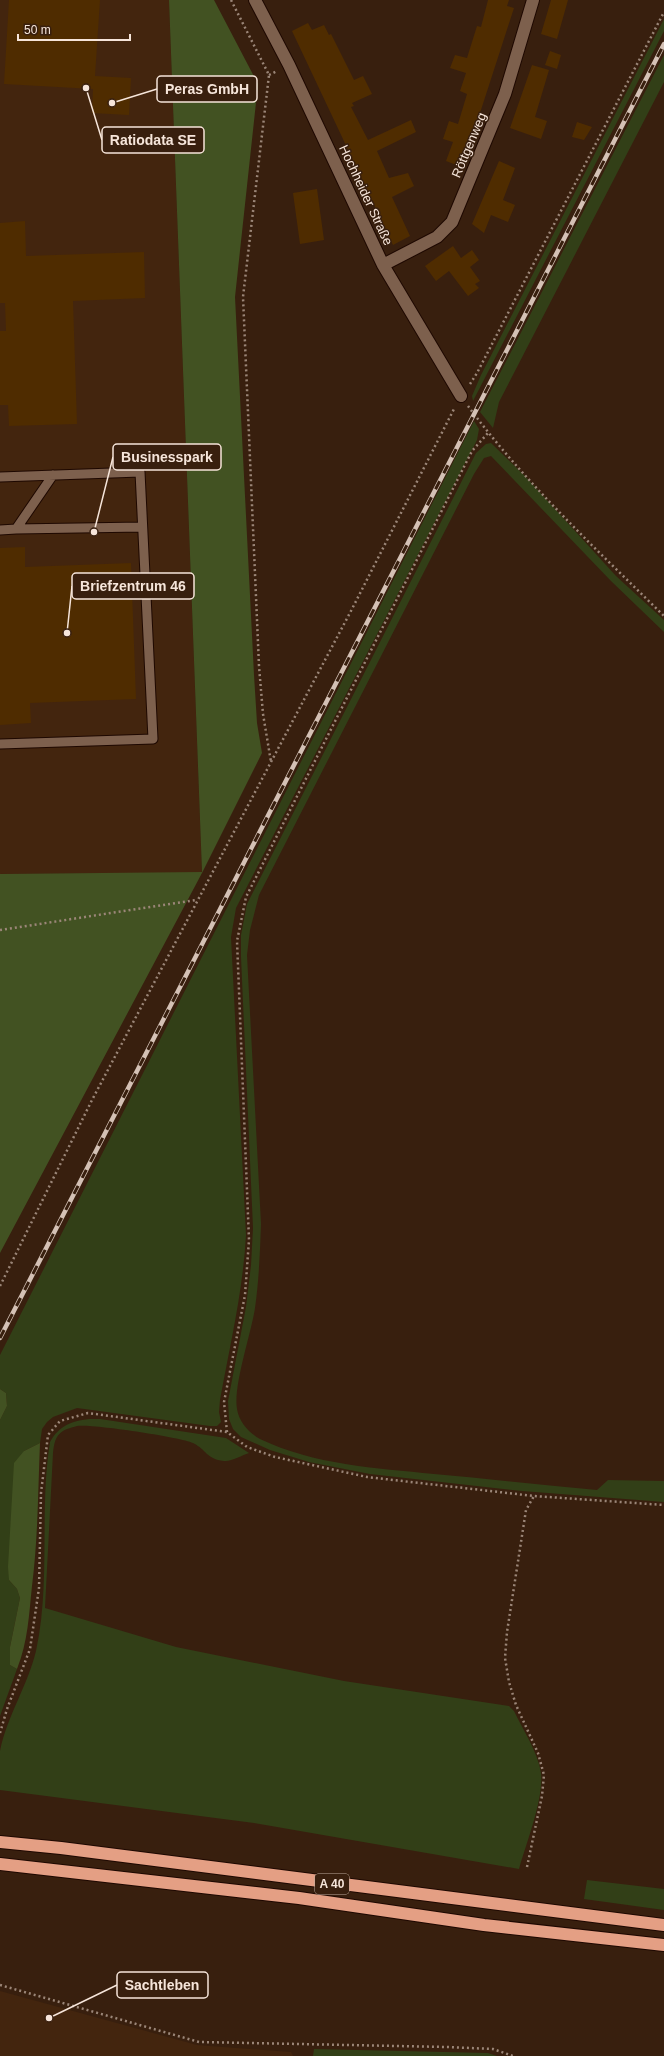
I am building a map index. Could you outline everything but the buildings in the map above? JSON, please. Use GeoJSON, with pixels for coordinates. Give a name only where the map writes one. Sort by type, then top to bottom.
{"type":"FeatureCollection","features":[{"type":"Feature","properties":{"kind":"highway","name":"A 40"},"geometry":{"type":"LineString","coordinates":[[0,1842],[60,1848],[664,1925]]}},
{"type":"Feature","properties":{"kind":"highway","name":"A 40"},"geometry":{"type":"LineString","coordinates":[[0,1864],[299,1898],[484,1925],[664,1945]]}},
{"type":"Feature","properties":{"kind":"street","name":"Hochheider Straße"},"geometry":{"type":"LineString","coordinates":[[255,0],[289,65],[383,265],[461,396]]}},
{"type":"Feature","properties":{"kind":"street","name":"Röttgenweg"},"geometry":{"type":"LineString","coordinates":[[383,265],[437,238],[452,222],[505,94],[533,0]]}},
{"type":"Feature","properties":{"kind":"lane"},"geometry":{"type":"LineString","coordinates":[[0,477],[140,472],[153,739],[0,744]]}},
{"type":"Feature","properties":{"kind":"lane"},"geometry":{"type":"LineString","coordinates":[[16,529],[53,475]]}},
{"type":"Feature","properties":{"kind":"lane"},"geometry":{"type":"LineString","coordinates":[[0,530],[142,527]]}},
{"type":"Feature","properties":{"kind":"path"},"geometry":{"type":"LineString","coordinates":[[230,0],[269,75],[243,297],[259,666],[263,714],[271,763]]}},
{"type":"Feature","properties":{"kind":"path"},"geometry":{"type":"LineString","coordinates":[[0,1286],[92,1100],[197,899],[271,763],[461,396],[477,373],[664,12]]}},
{"type":"Feature","properties":{"kind":"path"},"geometry":{"type":"LineString","coordinates":[[461,396],[488,433],[576,530],[664,616]]}},
{"type":"Feature","properties":{"kind":"path"},"geometry":{"type":"LineString","coordinates":[[227,1432],[224,1402],[245,1295],[249,1240],[237,941],[240,919],[246,897],[472,451],[488,433]]}},
{"type":"Feature","properties":{"kind":"path"},"geometry":{"type":"LineString","coordinates":[[0,930],[197,899]]}},
{"type":"Feature","properties":{"kind":"path"},"geometry":{"type":"LineString","coordinates":[[0,1733],[7,1709],[30,1649],[39,1588],[41,1493],[48,1435],[60,1421],[88,1413],[227,1432],[247,1447],[276,1457],[367,1476],[534,1496],[664,1505]]}},
{"type":"Feature","properties":{"kind":"path"},"geometry":{"type":"LineString","coordinates":[[527,1867],[542,1796],[544,1775],[538,1753],[516,1705],[509,1682],[505,1658],[507,1632],[526,1510],[534,1496]]}},
{"type":"Feature","properties":{"kind":"path"},"geometry":{"type":"LineString","coordinates":[[0,1985],[199,2042],[493,2049],[513,2056]]}},
{"type":"Feature","properties":{"kind":"shaded area"},"geometry":{"type":"Polygon","coordinates":[[[0,0],[169,0],[202,873],[0,874],[0,0]]]}},
{"type":"Feature","properties":{"kind":"shaded area"},"geometry":{"type":"Polygon","coordinates":[[[0,1991],[197,2045],[291,2052],[293,2056],[0,2056],[0,1991]]]}},
{"type":"Feature","properties":{"kind":"green space"},"geometry":{"type":"Polygon","coordinates":[[[169,0],[214,0],[258,84],[235,297],[254,675],[257,723],[262,753],[202,873],[0,1253],[0,874],[202,872],[169,0]]]}},
{"type":"Feature","properties":{"kind":"green space"},"geometry":{"type":"Polygon","coordinates":[[[664,19],[664,31],[473,401],[472,396],[481,375],[664,19]]]}},
{"type":"Feature","properties":{"kind":"green space"},"geometry":{"type":"Polygon","coordinates":[[[664,55],[664,82],[499,402],[493,428],[480,412],[664,55]]]}},
{"type":"Feature","properties":{"kind":"green space"},"geometry":{"type":"Polygon","coordinates":[[[474,421],[479,429],[477,440],[236,908],[231,937],[246,1235],[239,1297],[220,1400],[219,1412],[221,1422],[217,1426],[210,1426],[77,1408],[53,1417],[42,1429],[40,1443],[24,1451],[9,1580],[17,1589],[20,1598],[10,1647],[10,1665],[17,1669],[0,1716],[0,1420],[7,1406],[6,1393],[0,1389],[0,1355],[474,421]]]}},
{"type":"Feature","properties":{"kind":"green space"},"geometry":{"type":"Polygon","coordinates":[[[491,443],[524,475],[616,576],[664,620],[664,632],[611,581],[491,456],[484,458],[474,474],[259,895],[250,930],[247,955],[261,1224],[255,1308],[240,1374],[236,1399],[237,1409],[245,1427],[260,1439],[302,1455],[323,1460],[390,1470],[597,1490],[608,1480],[664,1481],[664,1502],[522,1491],[370,1474],[309,1462],[270,1450],[241,1437],[233,1429],[229,1419],[228,1401],[246,1307],[251,1265],[253,1228],[241,957],[241,935],[247,904],[476,453],[486,444],[491,443]]]}},
{"type":"Feature","properties":{"kind":"green space"},"geometry":{"type":"Polygon","coordinates":[[[0,1389],[6,1393],[7,1406],[0,1420],[0,1389]]]}},
{"type":"Feature","properties":{"kind":"green space"},"geometry":{"type":"Polygon","coordinates":[[[89,1419],[100,1419],[226,1438],[249,1453],[224,1461],[210,1456],[193,1443],[154,1434],[86,1426],[77,1426],[60,1433],[55,1440],[53,1453],[45,1608],[176,1647],[344,1681],[509,1706],[514,1711],[530,1741],[537,1757],[541,1773],[540,1795],[519,1869],[254,1823],[0,1790],[0,1751],[3,1738],[32,1664],[36,1651],[40,1625],[44,1573],[45,1494],[50,1442],[57,1432],[66,1425],[89,1419]]]}},
{"type":"Feature","properties":{"kind":"green space"},"geometry":{"type":"Polygon","coordinates":[[[40,1443],[36,1551],[26,1638],[17,1669],[10,1665],[10,1647],[20,1598],[17,1589],[9,1580],[8,1567],[14,1463],[24,1451],[40,1443]]]}},
{"type":"Feature","properties":{"kind":"green space"},"geometry":{"type":"Polygon","coordinates":[[[587,1880],[664,1889],[664,1910],[584,1899],[587,1880]]]}},
{"type":"Feature","properties":{"kind":"green space"},"geometry":{"type":"Polygon","coordinates":[[[314,2049],[488,2053],[497,2056],[313,2056],[314,2049]]]}},
{"type":"Feature","properties":{"kind":"railway"},"geometry":{"type":"LineString","coordinates":[[0,1338],[664,44]]}},
{"type":"Feature","properties":{"kind":"place","name":"Ratiodata SE"},"geometry":{"type":"Point","coordinates":[86,88]}},
{"type":"Feature","properties":{"kind":"place","name":"Peras GmbH"},"geometry":{"type":"Point","coordinates":[112,103]}},
{"type":"Feature","properties":{"kind":"place","name":"Businesspark"},"geometry":{"type":"Point","coordinates":[94,532]}},
{"type":"Feature","properties":{"kind":"place","name":"Briefzentrum 46"},"geometry":{"type":"Point","coordinates":[67,633]}},
{"type":"Feature","properties":{"kind":"place","name":"Sachtleben"},"geometry":{"type":"Point","coordinates":[49,2018]}}]}
